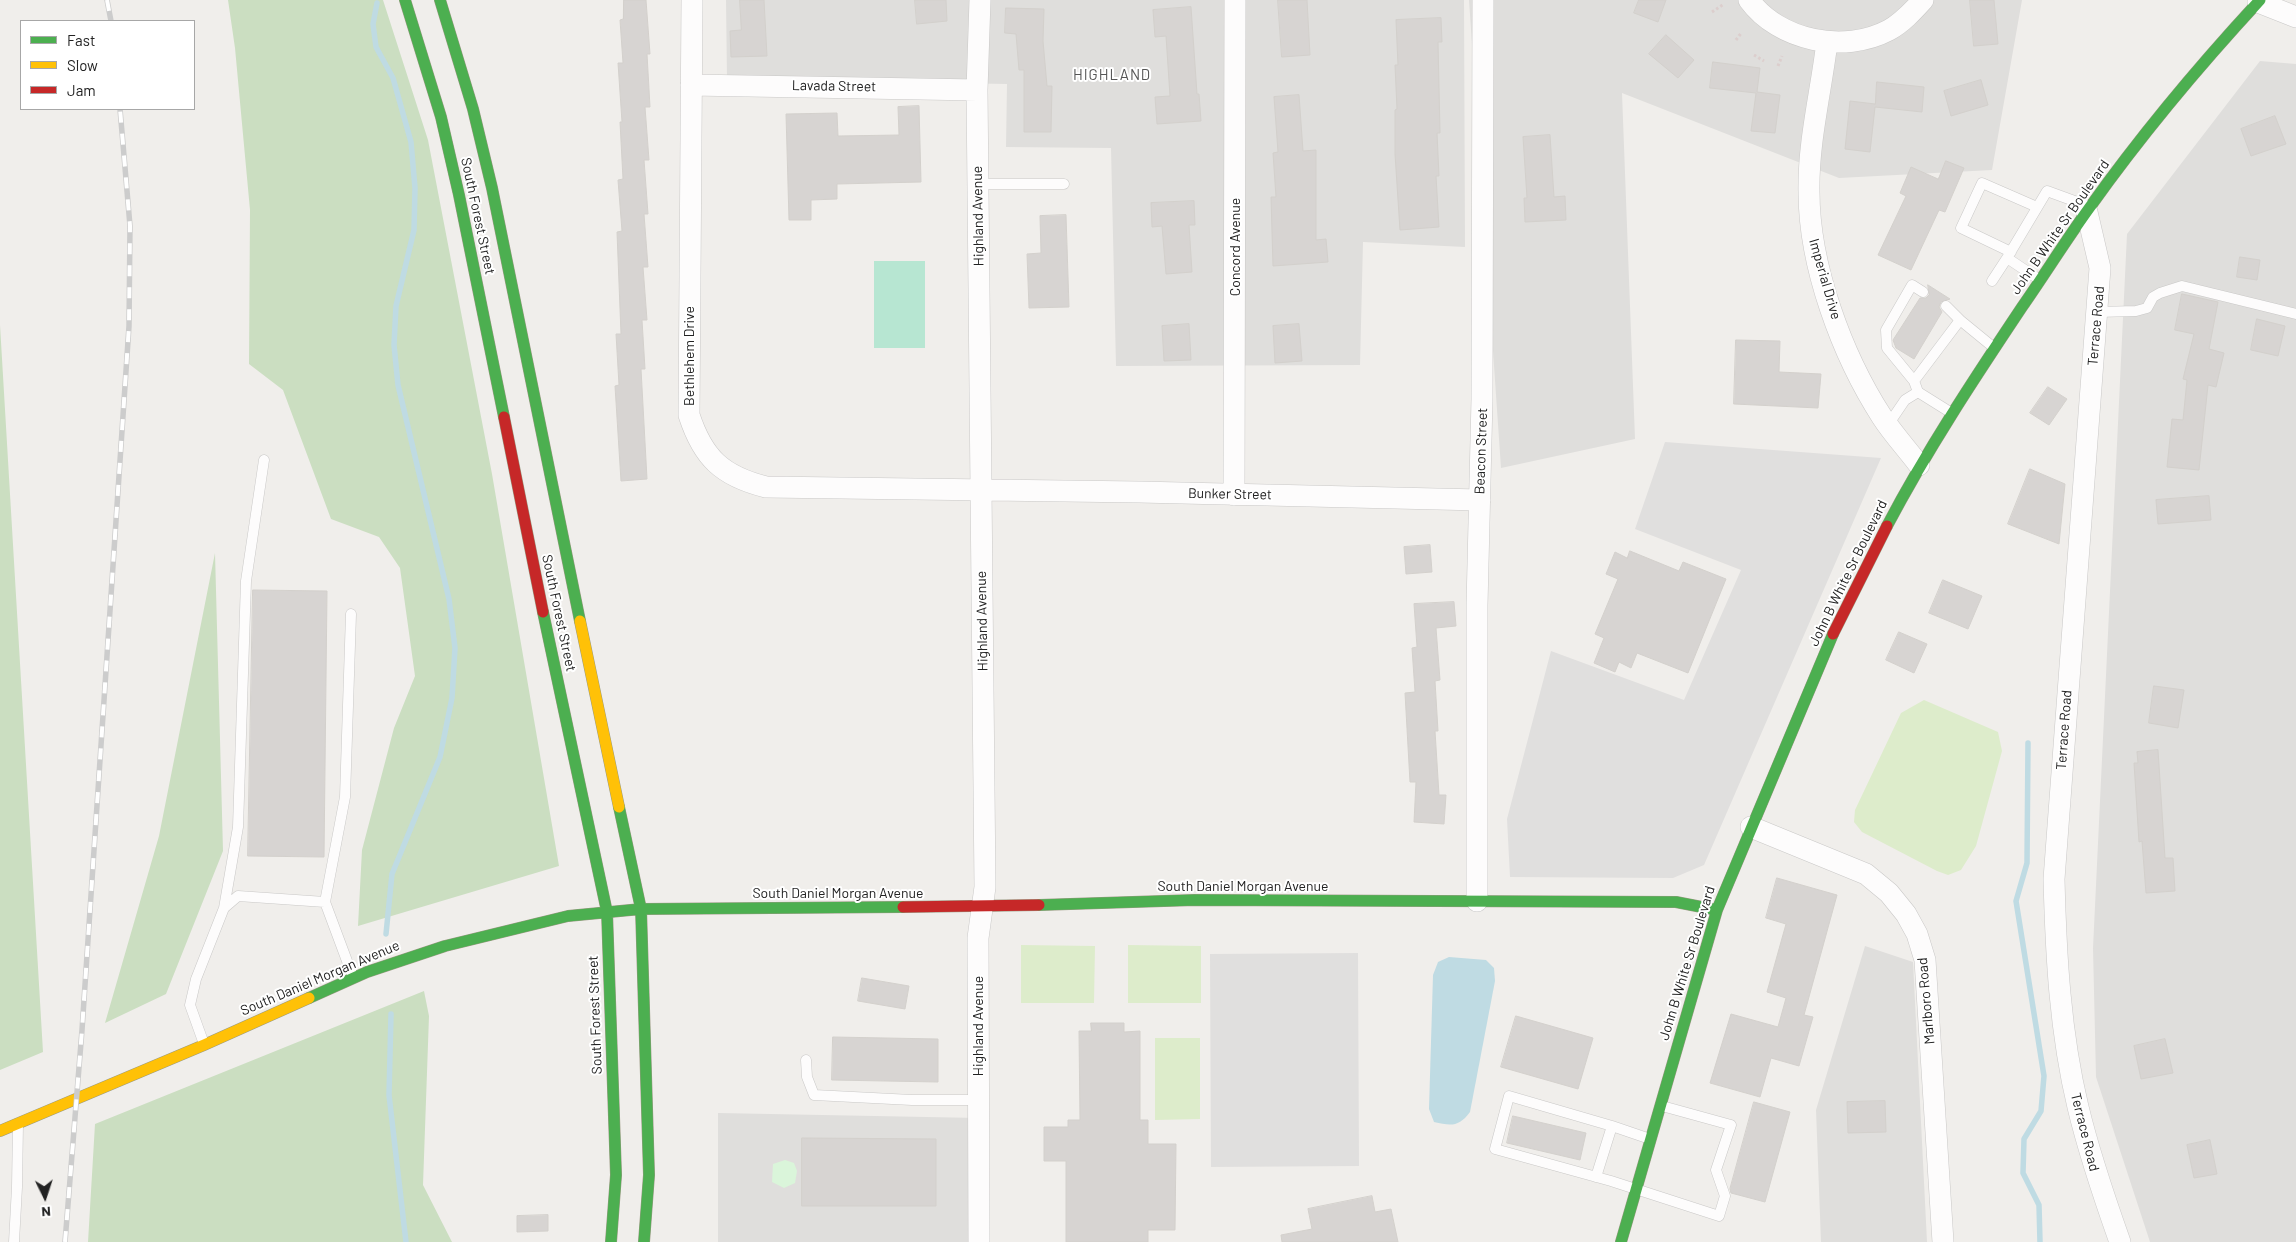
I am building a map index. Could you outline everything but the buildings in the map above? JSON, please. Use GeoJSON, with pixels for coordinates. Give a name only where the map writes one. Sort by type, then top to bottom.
{"type":"FeatureCollection","features":[{"type":"Feature","properties":{"kind":"main road","name":"South Forest Street"},"geometry":{"type":"LineString","coordinates":[[404,0],[441,117],[460,195],[538,587],[608,912],[616,1175],[610,1242]]}},
{"type":"Feature","properties":{"kind":"main road","name":"South Forest Street"},"geometry":{"type":"LineString","coordinates":[[440,0],[473,109],[492,188],[573,590],[641,909],[649,1175],[644,1242]]}},
{"type":"Feature","properties":{"kind":"main road","name":"John B White Sr Boulevard"},"geometry":{"type":"LineString","coordinates":[[1622,1242],[1652,1140],[1693,986],[1717,910],[1852,594],[1919,465],[1951,413],[2088,209],[2166,107],[2204,61],[2259,1]]}},
{"type":"Feature","properties":{"kind":"main road","name":"South Daniel Morgan Avenue"},"geometry":{"type":"LineString","coordinates":[[0,1131],[204,1045],[354,978],[419,953],[568,916],[641,909],[982,907],[1195,900],[1676,902],[1717,910]]}},
{"type":"Feature","properties":{"kind":"street","name":"Bethlehem Drive"},"geometry":{"type":"LineString","coordinates":[[692,0],[689,408],[696,437],[708,456],[724,471],[744,482],[766,487],[981,489]]}},
{"type":"Feature","properties":{"kind":"street","name":"Highland Avenue"},"geometry":{"type":"LineString","coordinates":[[979,1242],[978,938],[984,887],[977,90],[980,0]]}},
{"type":"Feature","properties":{"kind":"street","name":"Concord Avenue"},"geometry":{"type":"LineString","coordinates":[[1234,495],[1235,0]]}},
{"type":"Feature","properties":{"kind":"street","name":"Beacon Street"},"geometry":{"type":"LineString","coordinates":[[1477,901],[1482,399],[1483,0]]}},
{"type":"Feature","properties":{"kind":"street"},"geometry":{"type":"LineString","coordinates":[[1749,0],[1766,18],[1783,29],[1802,37],[1827,42],[1868,39],[1889,30],[1908,17],[1923,0]]}},
{"type":"Feature","properties":{"kind":"street"},"geometry":{"type":"LineString","coordinates":[[2259,1],[2296,16]]}},
{"type":"Feature","properties":{"kind":"street","name":"Imperial Drive"},"geometry":{"type":"LineString","coordinates":[[1827,42],[1810,157],[1809,193],[1818,263],[1843,339],[1861,379],[1888,425],[1919,465]]}},
{"type":"Feature","properties":{"kind":"street","name":"Lavada Street"},"geometry":{"type":"LineString","coordinates":[[690,85],[977,90]]}},
{"type":"Feature","properties":{"kind":"street","name":"Terrace Road"},"geometry":{"type":"LineString","coordinates":[[2088,209],[2100,268],[2054,879],[2056,955],[2064,1030],[2076,1096],[2097,1178],[2120,1242]]}},
{"type":"Feature","properties":{"kind":"street","name":"Bunker Street"},"geometry":{"type":"LineString","coordinates":[[981,489],[1480,500]]}},
{"type":"Feature","properties":{"kind":"street","name":"Marlboro Road"},"geometry":{"type":"LineString","coordinates":[[1751,827],[1866,874],[1889,893],[1906,914],[1917,934],[1925,960],[1943,1242]]}},
{"type":"Feature","properties":{"kind":"lane"},"geometry":{"type":"LineString","coordinates":[[2037,207],[1982,183],[1961,228],[2009,255],[2041,281]]}},
{"type":"Feature","properties":{"kind":"lane"},"geometry":{"type":"LineString","coordinates":[[978,184],[1064,184]]}},
{"type":"Feature","properties":{"kind":"lane"},"geometry":{"type":"LineString","coordinates":[[1992,281],[2046,191],[2088,209]]}},
{"type":"Feature","properties":{"kind":"lane"},"geometry":{"type":"LineString","coordinates":[[1924,292],[1912,285],[1886,330],[1887,348],[1914,381],[1918,392],[1951,413]]}},
{"type":"Feature","properties":{"kind":"lane"},"geometry":{"type":"LineString","coordinates":[[2097,312],[2136,311],[2147,308],[2153,296],[2182,286],[2296,314]]}},
{"type":"Feature","properties":{"kind":"lane"},"geometry":{"type":"LineString","coordinates":[[1946,306],[1994,348]]}},
{"type":"Feature","properties":{"kind":"lane"},"geometry":{"type":"LineString","coordinates":[[1914,381],[1960,320]]}},
{"type":"Feature","properties":{"kind":"lane"},"geometry":{"type":"LineString","coordinates":[[1888,425],[1905,400],[1918,392]]}},
{"type":"Feature","properties":{"kind":"lane"},"geometry":{"type":"LineString","coordinates":[[204,1045],[190,1004],[196,979],[224,908],[238,828],[246,581],[264,460]]}},
{"type":"Feature","properties":{"kind":"lane"},"geometry":{"type":"LineString","coordinates":[[350,614],[345,798],[325,902],[354,978]]}},
{"type":"Feature","properties":{"kind":"lane"},"geometry":{"type":"LineString","coordinates":[[224,908],[238,896],[325,902]]}},
{"type":"Feature","properties":{"kind":"lane"},"geometry":{"type":"LineString","coordinates":[[806,1060],[807,1077],[814,1095],[912,1100],[978,1100]]}},
{"type":"Feature","properties":{"kind":"lane"},"geometry":{"type":"LineString","coordinates":[[1652,1140],[1612,1126],[1510,1096],[1495,1149],[1596,1177],[1720,1216],[1725,1196],[1716,1170],[1731,1125],[1661,1105]]}},
{"type":"Feature","properties":{"kind":"lane"},"geometry":{"type":"LineString","coordinates":[[14,1242],[18,1123]]}},
{"type":"Feature","properties":{"kind":"lane"},"geometry":{"type":"LineString","coordinates":[[1596,1177],[1612,1126]]}},
{"type":"Feature","properties":{"kind":"path"},"geometry":{"type":"LineString","coordinates":[[1712,12],[1724,4]]}},
{"type":"Feature","properties":{"kind":"path"},"geometry":{"type":"LineString","coordinates":[[1736,40],[1742,32]]}},
{"type":"Feature","properties":{"kind":"path"},"geometry":{"type":"LineString","coordinates":[[1754,55],[1764,60]]}},
{"type":"Feature","properties":{"kind":"path"},"geometry":{"type":"LineString","coordinates":[[1778,66],[1782,56]]}},
{"type":"Feature","properties":{"kind":"shaded area"},"geometry":{"type":"Polygon","coordinates":[[[726,0],[1464,0],[1465,247],[1363,242],[1360,365],[1116,366],[1111,148],[1006,147],[1007,84],[727,79],[726,0]]]}},
{"type":"Feature","properties":{"kind":"shaded area"},"geometry":{"type":"Polygon","coordinates":[[[1469,0],[2022,0],[1992,170],[1839,178],[1622,93],[1635,439],[1501,468],[1469,0]]]}},
{"type":"Feature","properties":{"kind":"shaded area"},"geometry":{"type":"Polygon","coordinates":[[[2260,61],[2296,64],[2296,1242],[2150,1242],[2096,1077],[2093,948],[2127,234],[2260,61]]]}},
{"type":"Feature","properties":{"kind":"shaded area"},"geometry":{"type":"Polygon","coordinates":[[[1665,442],[1881,458],[1704,865],[1673,878],[1510,877],[1507,819],[1551,651],[1684,700],[1741,570],[1635,529],[1665,442]]]}},
{"type":"Feature","properties":{"kind":"shaded area"},"geometry":{"type":"Polygon","coordinates":[[[1865,946],[1913,962],[1927,1242],[1821,1242],[1816,1110],[1865,946]]]}},
{"type":"Feature","properties":{"kind":"shaded area"},"geometry":{"type":"Polygon","coordinates":[[[1358,953],[1359,1166],[1211,1167],[1210,954],[1358,953]]]}},
{"type":"Feature","properties":{"kind":"shaded area"},"geometry":{"type":"Polygon","coordinates":[[[718,1113],[979,1118],[979,1242],[718,1242],[718,1113]]]}},
{"type":"Feature","properties":{"kind":"green space"},"geometry":{"type":"Polygon","coordinates":[[[228,0],[383,0],[428,140],[492,474],[559,866],[358,926],[362,850],[394,728],[415,676],[400,568],[379,537],[331,519],[283,390],[249,364],[250,210],[235,48],[228,0]]]}},
{"type":"Feature","properties":{"kind":"green space"},"geometry":{"type":"Polygon","coordinates":[[[874,261],[925,261],[925,348],[874,348],[874,261]]]}},
{"type":"Feature","properties":{"kind":"green space"},"geometry":{"type":"Polygon","coordinates":[[[0,325],[43,1052],[0,1070],[0,325]]]}},
{"type":"Feature","properties":{"kind":"green space"},"geometry":{"type":"Polygon","coordinates":[[[215,553],[223,851],[166,994],[105,1023],[159,836],[215,553]]]}},
{"type":"Feature","properties":{"kind":"green space"},"geometry":{"type":"Polygon","coordinates":[[[1924,700],[1998,732],[2002,751],[1976,846],[1961,870],[1948,875],[1862,832],[1854,822],[1855,810],[1901,713],[1924,700]]]}},
{"type":"Feature","properties":{"kind":"green space"},"geometry":{"type":"Polygon","coordinates":[[[1021,945],[1095,946],[1094,1003],[1021,1003],[1021,945]]]}},
{"type":"Feature","properties":{"kind":"green space"},"geometry":{"type":"Polygon","coordinates":[[[1128,945],[1201,946],[1201,1003],[1128,1003],[1128,945]]]}},
{"type":"Feature","properties":{"kind":"green space"},"geometry":{"type":"Polygon","coordinates":[[[424,991],[429,1016],[423,1185],[452,1242],[88,1242],[95,1124],[424,991]]]}},
{"type":"Feature","properties":{"kind":"green space"},"geometry":{"type":"Polygon","coordinates":[[[1155,1038],[1200,1038],[1200,1119],[1155,1120],[1155,1038]]]}},
{"type":"Feature","properties":{"kind":"green space"},"geometry":{"type":"Polygon","coordinates":[[[785,1160],[794,1163],[797,1171],[795,1183],[784,1188],[772,1182],[773,1164],[785,1160]]]}},
{"type":"Feature","properties":{"kind":"water"},"geometry":{"type":"Polygon","coordinates":[[[1449,957],[1486,960],[1494,968],[1495,981],[1470,1112],[1458,1123],[1450,1125],[1434,1122],[1429,1109],[1433,975],[1438,962],[1449,957]]]}},
{"type":"Feature","properties":{"kind":"waterway"},"geometry":{"type":"LineString","coordinates":[[377,3],[373,24],[376,47],[393,78],[411,142],[415,188],[414,230],[396,306],[394,345],[398,385],[449,599],[455,648],[452,698],[440,757],[392,874],[386,934]]}},
{"type":"Feature","properties":{"kind":"waterway"},"geometry":{"type":"LineString","coordinates":[[2028,743],[2027,863],[2016,901],[2044,1076],[2041,1111],[2024,1139],[2023,1173],[2039,1205],[2040,1242]]}},
{"type":"Feature","properties":{"kind":"waterway"},"geometry":{"type":"LineString","coordinates":[[391,1014],[389,1095],[406,1242]]}},
{"type":"Feature","properties":{"kind":"railway"},"geometry":{"type":"LineString","coordinates":[[107,0],[111,20]]}},
{"type":"Feature","properties":{"kind":"railway"},"geometry":{"type":"LineString","coordinates":[[65,1242],[82,1030],[129,326],[130,226],[120,110]]}},
{"type":"Feature","properties":{"kind":"traffic: fast"},"geometry":{"type":"LineString","coordinates":[[405,0],[441,117],[459,195],[504,417]]}},
{"type":"Feature","properties":{"kind":"traffic: fast"},"geometry":{"type":"LineString","coordinates":[[440,0],[473,109],[492,188],[580,621]]}},
{"type":"Feature","properties":{"kind":"traffic: fast"},"geometry":{"type":"LineString","coordinates":[[1887,526],[1918,470],[1952,415],[2081,219],[2130,153],[2172,101],[2260,0]]}},
{"type":"Feature","properties":{"kind":"traffic: fast"},"geometry":{"type":"LineString","coordinates":[[543,612],[607,912],[616,1175],[611,1242]]}},
{"type":"Feature","properties":{"kind":"traffic: fast"},"geometry":{"type":"LineString","coordinates":[[1621,1242],[1717,910],[1833,634]]}},
{"type":"Feature","properties":{"kind":"traffic: fast"},"geometry":{"type":"LineString","coordinates":[[619,807],[641,909],[649,1175],[644,1242]]}},
{"type":"Feature","properties":{"kind":"traffic: fast"},"geometry":{"type":"LineString","coordinates":[[1039,905],[1195,900],[1676,902],[1717,910]]}},
{"type":"Feature","properties":{"kind":"traffic: fast"},"geometry":{"type":"LineString","coordinates":[[309,998],[367,972],[445,946],[568,916],[641,909],[903,907]]}},
{"type":"Feature","properties":{"kind":"traffic: slow"},"geometry":{"type":"LineString","coordinates":[[580,621],[619,807]]}},
{"type":"Feature","properties":{"kind":"traffic: slow"},"geometry":{"type":"LineString","coordinates":[[0,1131],[204,1045],[309,998]]}},
{"type":"Feature","properties":{"kind":"traffic: jam"},"geometry":{"type":"LineString","coordinates":[[504,417],[543,612]]}},
{"type":"Feature","properties":{"kind":"traffic: jam"},"geometry":{"type":"LineString","coordinates":[[1833,634],[1887,526]]}},
{"type":"Feature","properties":{"kind":"traffic: jam"},"geometry":{"type":"LineString","coordinates":[[903,907],[1039,905]]}},
{"type":"Feature","properties":{"kind":"district","name":"HIGHLAND"},"geometry":{"type":"Point","coordinates":[1112,75]}}]}
